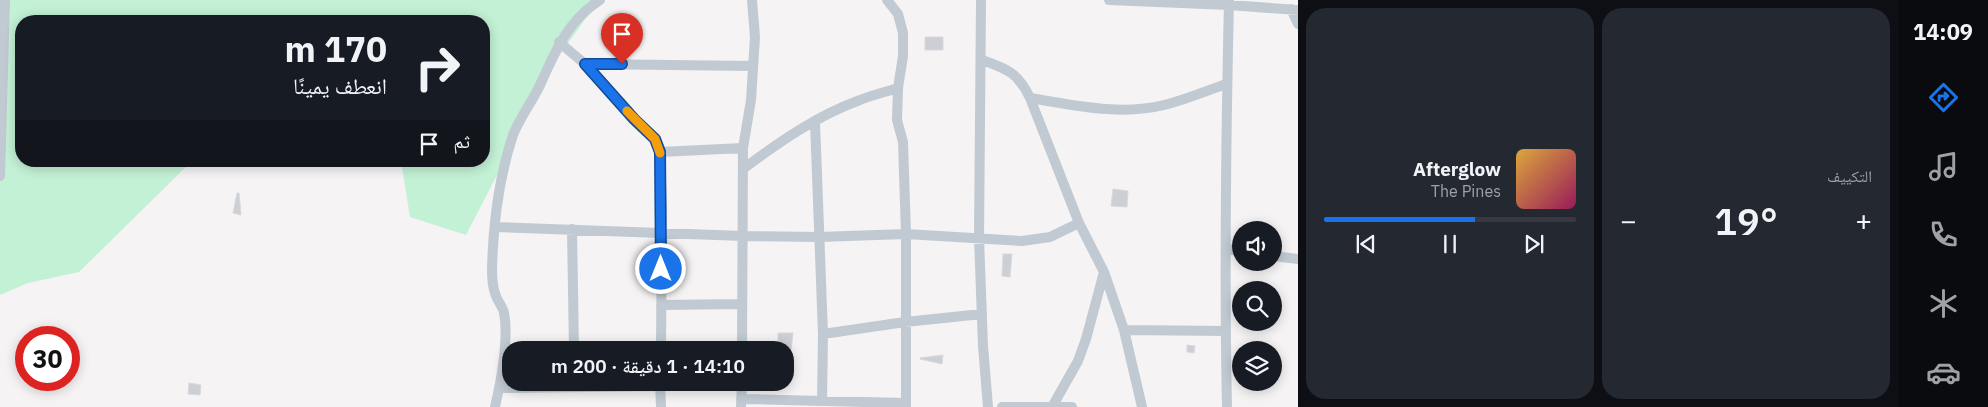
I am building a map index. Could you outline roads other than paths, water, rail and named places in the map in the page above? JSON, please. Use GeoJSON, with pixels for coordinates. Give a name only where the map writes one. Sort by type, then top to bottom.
{"type":"FeatureCollection","features":[{"type":"Feature","properties":{"kind":"street"},"geometry":{"type":"LineString","coordinates":[[0,176],[5,0]]}},
{"type":"Feature","properties":{"kind":"street"},"geometry":{"type":"LineString","coordinates":[[495,407],[500,388],[506,331],[504,312],[495,294],[492,271],[499,197],[514,134],[534,98],[559,42],[577,18],[600,0]]}},
{"type":"Feature","properties":{"kind":"street"},"geometry":{"type":"LineString","coordinates":[[742,341],[743,148],[751,100],[755,37],[752,0]]}},
{"type":"Feature","properties":{"kind":"street"},"geometry":{"type":"LineString","coordinates":[[741,403],[822,402],[906,405],[906,234],[903,142],[896,120],[903,56],[903,33],[898,14],[887,0]]}},
{"type":"Feature","properties":{"kind":"street"},"geometry":{"type":"LineString","coordinates":[[981,0],[980,238],[982,314],[988,407]]}},
{"type":"Feature","properties":{"kind":"street"},"geometry":{"type":"LineString","coordinates":[[1109,0],[1229,2],[1294,9],[1298,24]]}},
{"type":"Feature","properties":{"kind":"street"},"geometry":{"type":"LineString","coordinates":[[1227,407],[1226,84],[1229,2]]}},
{"type":"Feature","properties":{"kind":"street"},"geometry":{"type":"LineString","coordinates":[[559,42],[585,64],[634,119],[655,139],[660,152],[661,341]]}},
{"type":"Feature","properties":{"kind":"street"},"geometry":{"type":"LineString","coordinates":[[982,60],[1014,73],[1024,85],[1030,98],[1079,223],[1104,272],[1124,330],[1142,407]]}},
{"type":"Feature","properties":{"kind":"street"},"geometry":{"type":"LineString","coordinates":[[585,64],[753,66]]}},
{"type":"Feature","properties":{"kind":"street"},"geometry":{"type":"LineString","coordinates":[[1030,98],[1099,109],[1137,110],[1164,105],[1226,84]]}},
{"type":"Feature","properties":{"kind":"street"},"geometry":{"type":"LineString","coordinates":[[743,169],[774,145],[815,122],[860,100],[898,88]]}},
{"type":"Feature","properties":{"kind":"street"},"geometry":{"type":"LineString","coordinates":[[815,122],[823,334],[822,402]]}},
{"type":"Feature","properties":{"kind":"street"},"geometry":{"type":"LineString","coordinates":[[660,152],[743,148]]}},
{"type":"Feature","properties":{"kind":"street"},"geometry":{"type":"LineString","coordinates":[[496,227],[743,236],[819,237],[906,234],[1022,241],[1050,237],[1079,223]]}},
{"type":"Feature","properties":{"kind":"street"},"geometry":{"type":"LineString","coordinates":[[572,229],[574,341]]}},
{"type":"Feature","properties":{"kind":"street"},"geometry":{"type":"LineString","coordinates":[[1227,249],[1232,250]]}},
{"type":"Feature","properties":{"kind":"street"},"geometry":{"type":"LineString","coordinates":[[1282,257],[1298,259]]}},
{"type":"Feature","properties":{"kind":"street"},"geometry":{"type":"LineString","coordinates":[[1052,407],[1081,354],[1104,272]]}},
{"type":"Feature","properties":{"kind":"street"},"geometry":{"type":"LineString","coordinates":[[661,305],[742,304]]}},
{"type":"Feature","properties":{"kind":"street"},"geometry":{"type":"LineString","coordinates":[[823,334],[905,322],[982,314]]}},
{"type":"Feature","properties":{"kind":"street"},"geometry":{"type":"LineString","coordinates":[[1124,330],[1226,331]]}},
{"type":"Feature","properties":{"kind":"street"},"geometry":{"type":"LineString","coordinates":[[660,391],[661,407]]}},
{"type":"Feature","properties":{"kind":"street"},"geometry":{"type":"LineString","coordinates":[[1002,407],[1072,407]]}}]}
